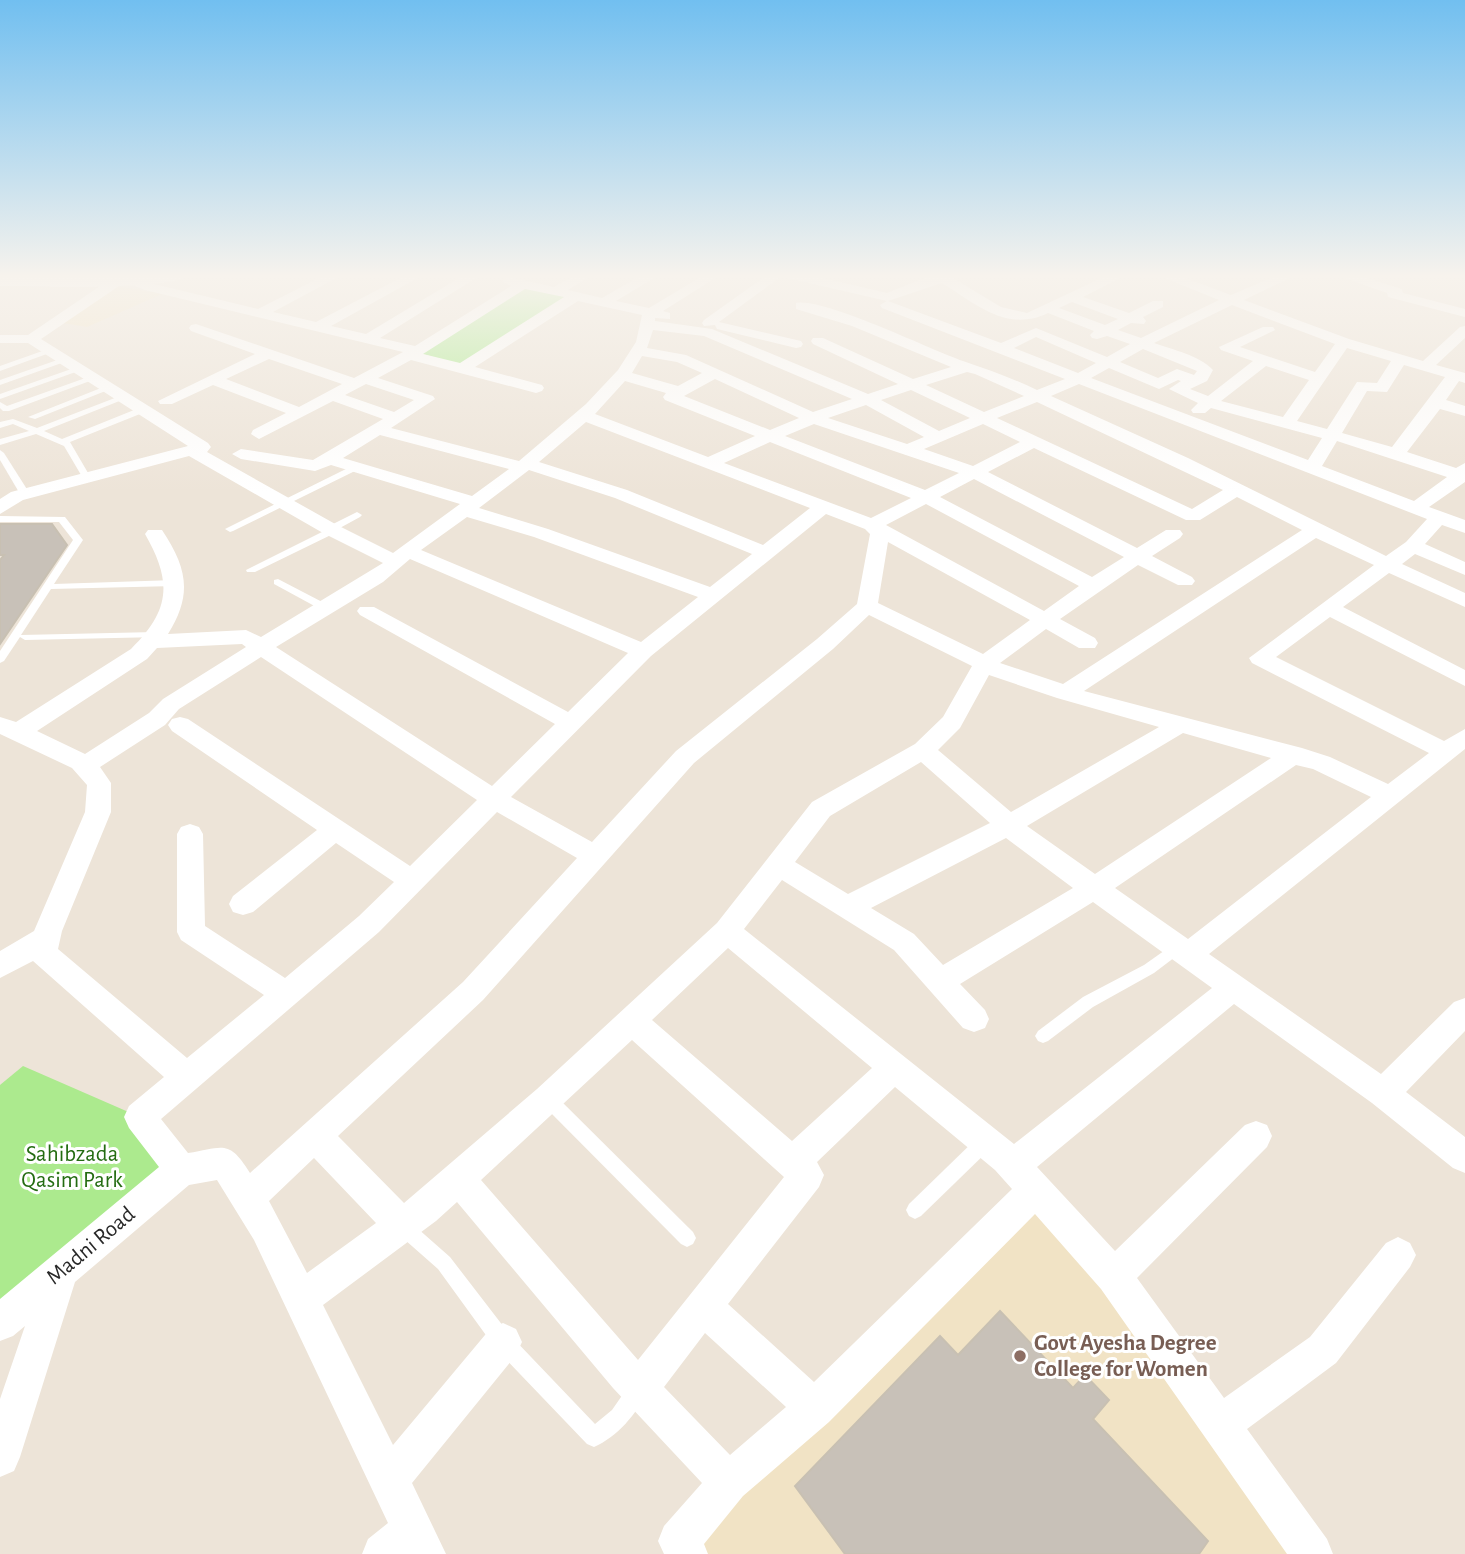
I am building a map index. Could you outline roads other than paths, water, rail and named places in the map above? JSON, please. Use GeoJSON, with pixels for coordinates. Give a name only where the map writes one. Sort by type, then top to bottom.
{"type":"FeatureCollection","features":[{"type":"Feature","properties":{"kind":"street"},"geometry":{"type":"LineString","coordinates":[[0,509],[17,496],[202,447],[45,348]]}},
{"type":"Feature","properties":{"kind":"street"},"geometry":{"type":"LineString","coordinates":[[241,454],[315,466],[379,430],[427,398],[359,381],[253,348]]}},
{"type":"Feature","properties":{"kind":"street"},"geometry":{"type":"LineString","coordinates":[[395,348],[536,388]]}},
{"type":"Feature","properties":{"kind":"street"},"geometry":{"type":"LineString","coordinates":[[259,434],[419,348]]}},
{"type":"Feature","properties":{"kind":"street"},"geometry":{"type":"LineString","coordinates":[[463,368],[495,348]]}},
{"type":"Feature","properties":{"kind":"street"},"geometry":{"type":"LineString","coordinates":[[84,765],[157,719],[171,704],[324,607],[385,572],[401,556],[525,465],[583,415],[641,348]]}},
{"type":"Feature","properties":{"kind":"street"},"geometry":{"type":"LineString","coordinates":[[744,348],[866,399],[937,437]]}},
{"type":"Feature","properties":{"kind":"street"},"geometry":{"type":"LineString","coordinates":[[832,348],[1193,516],[1237,489]]}},
{"type":"Feature","properties":{"kind":"street"},"geometry":{"type":"LineString","coordinates":[[918,348],[1037,396],[1237,489],[1315,530],[1465,601]]}},
{"type":"Feature","properties":{"kind":"street"},"geometry":{"type":"LineString","coordinates":[[997,348],[1465,527]]}},
{"type":"Feature","properties":{"kind":"street"},"geometry":{"type":"LineString","coordinates":[[1040,364],[1072,348]]}},
{"type":"Feature","properties":{"kind":"street"},"geometry":{"type":"LineString","coordinates":[[1074,348],[1159,384],[1178,374],[1194,382]]}},
{"type":"Feature","properties":{"kind":"street"},"geometry":{"type":"LineString","coordinates":[[910,449],[1078,379],[1136,348]]}},
{"type":"Feature","properties":{"kind":"street"},"geometry":{"type":"LineString","coordinates":[[1152,348],[1194,363],[1205,370],[1201,378],[1177,389],[1209,402],[1463,474]]}},
{"type":"Feature","properties":{"kind":"street"},"geometry":{"type":"LineString","coordinates":[[1194,363],[1225,348]]}},
{"type":"Feature","properties":{"kind":"street"},"geometry":{"type":"LineString","coordinates":[[1228,348],[1318,378]]}},
{"type":"Feature","properties":{"kind":"street"},"geometry":{"type":"LineString","coordinates":[[1287,423],[1340,348]]}},
{"type":"Feature","properties":{"kind":"street"},"geometry":{"type":"LineString","coordinates":[[1362,348],[1460,376],[1435,402],[1396,454]]}},
{"type":"Feature","properties":{"kind":"street"},"geometry":{"type":"LineString","coordinates":[[1426,366],[1446,348]]}},
{"type":"Feature","properties":{"kind":"street"},"geometry":{"type":"LineString","coordinates":[[640,351],[681,358],[813,418],[974,472],[1185,581]]}},
{"type":"Feature","properties":{"kind":"street"},"geometry":{"type":"LineString","coordinates":[[166,401],[269,353]]}},
{"type":"Feature","properties":{"kind":"street"},"geometry":{"type":"LineString","coordinates":[[1311,468],[1363,385],[1381,389],[1400,359]]}},
{"type":"Feature","properties":{"kind":"street"},"geometry":{"type":"LineString","coordinates":[[1185,421],[1264,360]]}},
{"type":"Feature","properties":{"kind":"street"},"geometry":{"type":"LineString","coordinates":[[711,462],[813,418],[967,367]]}},
{"type":"Feature","properties":{"kind":"street"},"geometry":{"type":"LineString","coordinates":[[714,373],[671,397],[926,497],[1093,586]]}},
{"type":"Feature","properties":{"kind":"street"},"geometry":{"type":"LineString","coordinates":[[620,374],[680,392]]}},
{"type":"Feature","properties":{"kind":"street"},"geometry":{"type":"LineString","coordinates":[[214,380],[300,413]]}},
{"type":"Feature","properties":{"kind":"street"},"geometry":{"type":"LineString","coordinates":[[333,396],[396,418]]}},
{"type":"Feature","properties":{"kind":"street"},"geometry":{"type":"LineString","coordinates":[[1435,402],[1465,411]]}},
{"type":"Feature","properties":{"kind":"street"},"geometry":{"type":"LineString","coordinates":[[583,415],[872,525],[1087,643]]}},
{"type":"Feature","properties":{"kind":"street"},"geometry":{"type":"LineString","coordinates":[[379,430],[525,465],[621,494],[766,553]]}},
{"type":"Feature","properties":{"kind":"street"},"geometry":{"type":"LineString","coordinates":[[872,525],[1034,441]]}},
{"type":"Feature","properties":{"kind":"street"},"geometry":{"type":"LineString","coordinates":[[192,450],[332,530],[643,651]]}},
{"type":"Feature","properties":{"kind":"street"},"geometry":{"type":"LineString","coordinates":[[329,459],[470,506],[713,595]]}},
{"type":"Feature","properties":{"kind":"street"},"geometry":{"type":"LineString","coordinates":[[1416,508],[1463,474]]}},
{"type":"Feature","properties":{"kind":"street"},"geometry":{"type":"LineString","coordinates":[[407,1546],[389,1480],[266,1228],[225,1163],[181,1170],[140,1117],[369,924],[643,651],[824,506]]}},
{"type":"Feature","properties":{"kind":"street"},"geometry":{"type":"LineString","coordinates":[[1183,951],[1391,796],[1456,744],[1260,658],[1388,565],[1413,545],[1439,517]]}},
{"type":"Feature","properties":{"kind":"street"},"geometry":{"type":"LineString","coordinates":[[247,1198],[473,991],[685,757],[825,644],[867,606],[880,533],[872,525]]}},
{"type":"Feature","properties":{"kind":"street"},"geometry":{"type":"LineString","coordinates":[[1065,693],[1315,530]]}},
{"type":"Feature","properties":{"kind":"street"},"geometry":{"type":"LineString","coordinates":[[9,728],[139,654],[154,638],[168,617],[175,583],[167,556],[155,534]]}},
{"type":"Feature","properties":{"kind":"street"},"geometry":{"type":"LineString","coordinates":[[301,1299],[402,1225],[458,1178],[727,932],[821,809],[923,750],[952,722],[984,664],[1093,586],[1173,534]]}},
{"type":"Feature","properties":{"kind":"street"},"geometry":{"type":"LineString","coordinates":[[1413,545],[1465,569]]}},
{"type":"Feature","properties":{"kind":"street"},"geometry":{"type":"LineString","coordinates":[[867,606],[984,664],[1065,693],[1294,754],[1321,763],[1391,796]]}},
{"type":"Feature","properties":{"kind":"street"},"geometry":{"type":"LineString","coordinates":[[1328,608],[1465,679]]}},
{"type":"Feature","properties":{"kind":"street"},"geometry":{"type":"LineString","coordinates":[[367,611],[571,723]]}},
{"type":"Feature","properties":{"kind":"street"},"geometry":{"type":"LineString","coordinates":[[154,638],[246,638],[494,799],[595,856]]}},
{"type":"Feature","properties":{"kind":"street"},"geometry":{"type":"LineString","coordinates":[[847,907],[1009,825],[1181,724]]}},
{"type":"Feature","properties":{"kind":"street"},"geometry":{"type":"LineString","coordinates":[[180,725],[412,881]]}},
{"type":"Feature","properties":{"kind":"street"},"geometry":{"type":"LineString","coordinates":[[9,728],[84,765],[99,783],[98,812],[43,953],[187,1077]]}},
{"type":"Feature","properties":{"kind":"street"},"geometry":{"type":"LineString","coordinates":[[923,750],[1009,825],[1383,1093],[1465,1157]]}},
{"type":"Feature","properties":{"kind":"street"},"geometry":{"type":"LineString","coordinates":[[940,981],[1095,888],[1294,754]]}},
{"type":"Feature","properties":{"kind":"street"},"geometry":{"type":"LineString","coordinates":[[243,904],[335,829]]}},
{"type":"Feature","properties":{"kind":"street"},"geometry":{"type":"LineString","coordinates":[[190,834],[191,932],[286,994]]}},
{"type":"Feature","properties":{"kind":"street"},"geometry":{"type":"LineString","coordinates":[[778,864],[904,942],[974,1019]]}},
{"type":"Feature","properties":{"kind":"street"},"geometry":{"type":"LineString","coordinates":[[727,932],[985,1141],[1024,1178],[1114,1276],[1312,1554]]}},
{"type":"Feature","properties":{"kind":"street"},"geometry":{"type":"LineString","coordinates":[[0,966],[47,937]]}},
{"type":"Feature","properties":{"kind":"street"},"geometry":{"type":"LineString","coordinates":[[687,1554],[679,1541],[729,1482],[815,1408],[1024,1178],[1234,987]]}},
{"type":"Feature","properties":{"kind":"street"},"geometry":{"type":"LineString","coordinates":[[1383,1093],[1465,1011]]}},
{"type":"Feature","properties":{"kind":"street"},"geometry":{"type":"LineString","coordinates":[[631,1020],[807,1175],[639,1388]]}},
{"type":"Feature","properties":{"kind":"street"},"geometry":{"type":"LineString","coordinates":[[793,1162],[894,1067]]}},
{"type":"Feature","properties":{"kind":"street"},"geometry":{"type":"LineString","coordinates":[[315,1136],[402,1225]]}},
{"type":"Feature","properties":{"kind":"street"},"geometry":{"type":"LineString","coordinates":[[1114,1276],[1256,1136]]}},
{"type":"Feature","properties":{"kind":"street","name":"Madni Road"},"geometry":{"type":"LineString","coordinates":[[0,1323],[181,1170]]}},
{"type":"Feature","properties":{"kind":"street"},"geometry":{"type":"LineString","coordinates":[[458,1178],[639,1388],[729,1482]]}},
{"type":"Feature","properties":{"kind":"street"},"geometry":{"type":"LineString","coordinates":[[1221,1424],[1323,1350],[1398,1255]]}},
{"type":"Feature","properties":{"kind":"street"},"geometry":{"type":"LineString","coordinates":[[0,1457],[61,1272]]}},
{"type":"Feature","properties":{"kind":"street"},"geometry":{"type":"LineString","coordinates":[[703,1306],[815,1408]]}},
{"type":"Feature","properties":{"kind":"street"},"geometry":{"type":"LineString","coordinates":[[389,1480],[503,1342]]}},
{"type":"Feature","properties":{"kind":"lane"},"geometry":{"type":"LineString","coordinates":[[0,369],[87,374]]}},
{"type":"Feature","properties":{"kind":"lane"},"geometry":{"type":"LineString","coordinates":[[0,383],[87,374]]}},
{"type":"Feature","properties":{"kind":"lane"},"geometry":{"type":"LineString","coordinates":[[0,397],[87,374]]}},
{"type":"Feature","properties":{"kind":"lane"},"geometry":{"type":"LineString","coordinates":[[0,404],[6,409],[87,374]]}},
{"type":"Feature","properties":{"kind":"lane"},"geometry":{"type":"LineString","coordinates":[[32,417],[87,374]]}},
{"type":"Feature","properties":{"kind":"lane"},"geometry":{"type":"LineString","coordinates":[[0,442],[37,431],[87,374]]}},
{"type":"Feature","properties":{"kind":"lane"},"geometry":{"type":"LineString","coordinates":[[62,442],[142,410]]}},
{"type":"Feature","properties":{"kind":"lane"},"geometry":{"type":"LineString","coordinates":[[0,425],[13,421],[67,444],[87,478]]}},
{"type":"Feature","properties":{"kind":"lane"},"geometry":{"type":"LineString","coordinates":[[0,453],[25,494]]}},
{"type":"Feature","properties":{"kind":"lane"},"geometry":{"type":"LineString","coordinates":[[230,529],[356,467]]}},
{"type":"Feature","properties":{"kind":"lane"},"geometry":{"type":"LineString","coordinates":[[251,570],[357,515]]}},
{"type":"Feature","properties":{"kind":"lane"},"geometry":{"type":"LineString","coordinates":[[0,519],[62,519],[78,540],[0,659]]}},
{"type":"Feature","properties":{"kind":"lane"},"geometry":{"type":"LineString","coordinates":[[278,582],[324,607]]}},
{"type":"Feature","properties":{"kind":"lane"},"geometry":{"type":"LineString","coordinates":[[54,587],[175,583]]}},
{"type":"Feature","properties":{"kind":"lane"},"geometry":{"type":"LineString","coordinates":[[25,637],[154,638]]}},
{"type":"Feature","properties":{"kind":"lane"},"geometry":{"type":"LineString","coordinates":[[1043,1036],[1087,1002],[1183,951]]}},
{"type":"Feature","properties":{"kind":"lane"},"geometry":{"type":"LineString","coordinates":[[548,1098],[687,1238]]}},
{"type":"Feature","properties":{"kind":"lane"},"geometry":{"type":"LineString","coordinates":[[915,1210],[985,1141]]}},
{"type":"Feature","properties":{"kind":"lane"},"geometry":{"type":"LineString","coordinates":[[402,1225],[444,1263],[503,1342],[594,1437],[619,1417],[639,1388]]}},
{"type":"Feature","properties":{"kind":"place","name":"Govt Ayesha Degree College for Women"},"geometry":{"type":"Point","coordinates":[1020,1356]}},
{"type":"Feature","properties":{"kind":"park label","name":"Sahibzada Qasim Park"},"geometry":{"type":"Point","coordinates":[72,1167]}}]}
